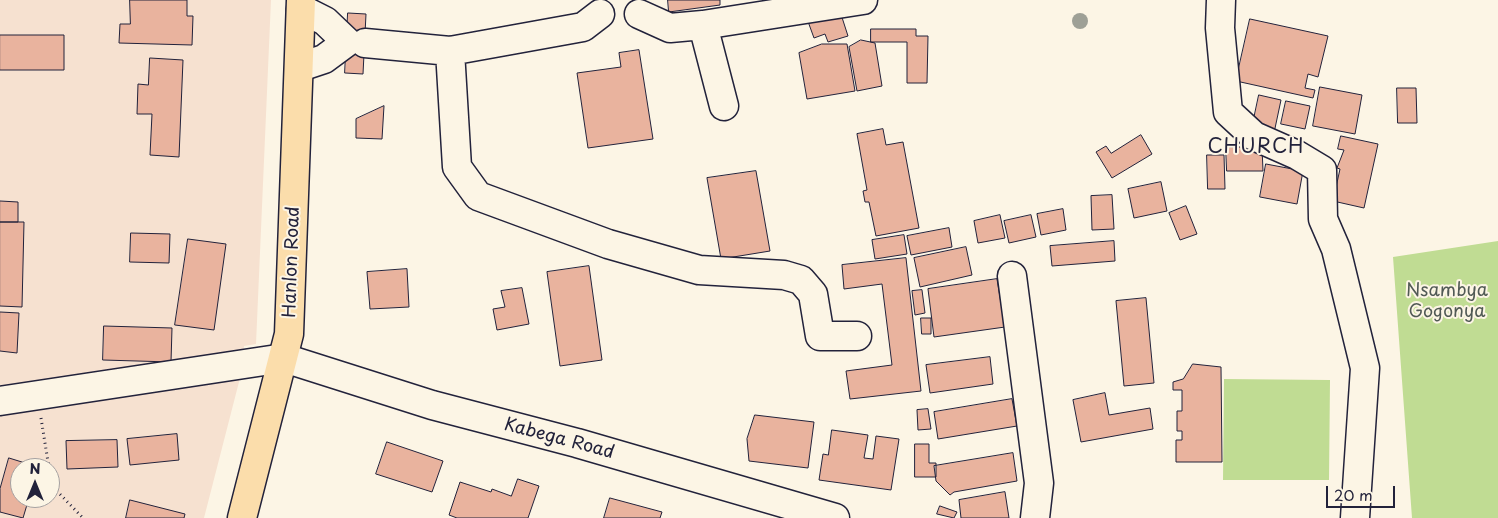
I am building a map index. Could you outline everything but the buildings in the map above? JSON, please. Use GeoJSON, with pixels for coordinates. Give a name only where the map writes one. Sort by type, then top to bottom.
{"type":"FeatureCollection","features":[{"type":"Feature","properties":{"kind":"main road","name":"Hanlon Road"},"geometry":{"type":"LineString","coordinates":[[242,518],[284,358],[291,312],[301,4]]}},
{"type":"Feature","properties":{"kind":"street"},"geometry":{"type":"LineString","coordinates":[[365,43],[450,51],[583,27],[595,7],[610,19],[620,20],[644,7],[670,28],[703,25],[863,0]]}},
{"type":"Feature","properties":{"kind":"street"},"geometry":{"type":"LineString","coordinates":[[1221,0],[1220,28],[1228,112],[1254,136],[1297,155],[1322,170],[1323,219],[1336,249],[1365,368],[1355,518]]}},
{"type":"Feature","properties":{"kind":"street"},"geometry":{"type":"LineString","coordinates":[[300,67],[324,59],[346,42],[325,22],[301,4]]}},
{"type":"Feature","properties":{"kind":"street"},"geometry":{"type":"LineString","coordinates":[[703,25],[724,106]]}},
{"type":"Feature","properties":{"kind":"street"},"geometry":{"type":"LineString","coordinates":[[450,51],[457,167],[478,196],[608,244],[699,270],[784,275],[801,280],[813,294],[820,336],[857,336]]}},
{"type":"Feature","properties":{"kind":"street"},"geometry":{"type":"LineString","coordinates":[[1012,276],[1039,483],[1034,518]]}},
{"type":"Feature","properties":{"kind":"street"},"geometry":{"type":"LineString","coordinates":[[0,401],[284,358]]}},
{"type":"Feature","properties":{"kind":"street","name":"Kabega Road"},"geometry":{"type":"LineString","coordinates":[[284,358],[432,405],[577,443],[823,516]]}},
{"type":"Feature","properties":{"kind":"path"},"geometry":{"type":"LineString","coordinates":[[38,395],[46,458]]}},
{"type":"Feature","properties":{"kind":"path"},"geometry":{"type":"LineString","coordinates":[[60,494],[83,518]]}},
{"type":"Feature","properties":{"kind":"shaded area"},"geometry":{"type":"Polygon","coordinates":[[[0,0],[271,0],[256,344],[244,346],[240,378],[204,518],[0,518],[0,0]]]}},
{"type":"Feature","properties":{"kind":"green space","name":"Nsambya Gogonya"},"geometry":{"type":"Polygon","coordinates":[[[1498,241],[1498,518],[1412,518],[1393,257],[1498,241]]]}},
{"type":"Feature","properties":{"kind":"green space"},"geometry":{"type":"Polygon","coordinates":[[[1224,379],[1330,380],[1329,480],[1223,480],[1224,379]]]}},
{"type":"Feature","properties":{"kind":"district","name":"CHURCH"},"geometry":{"type":"Point","coordinates":[1256,147]}}]}
